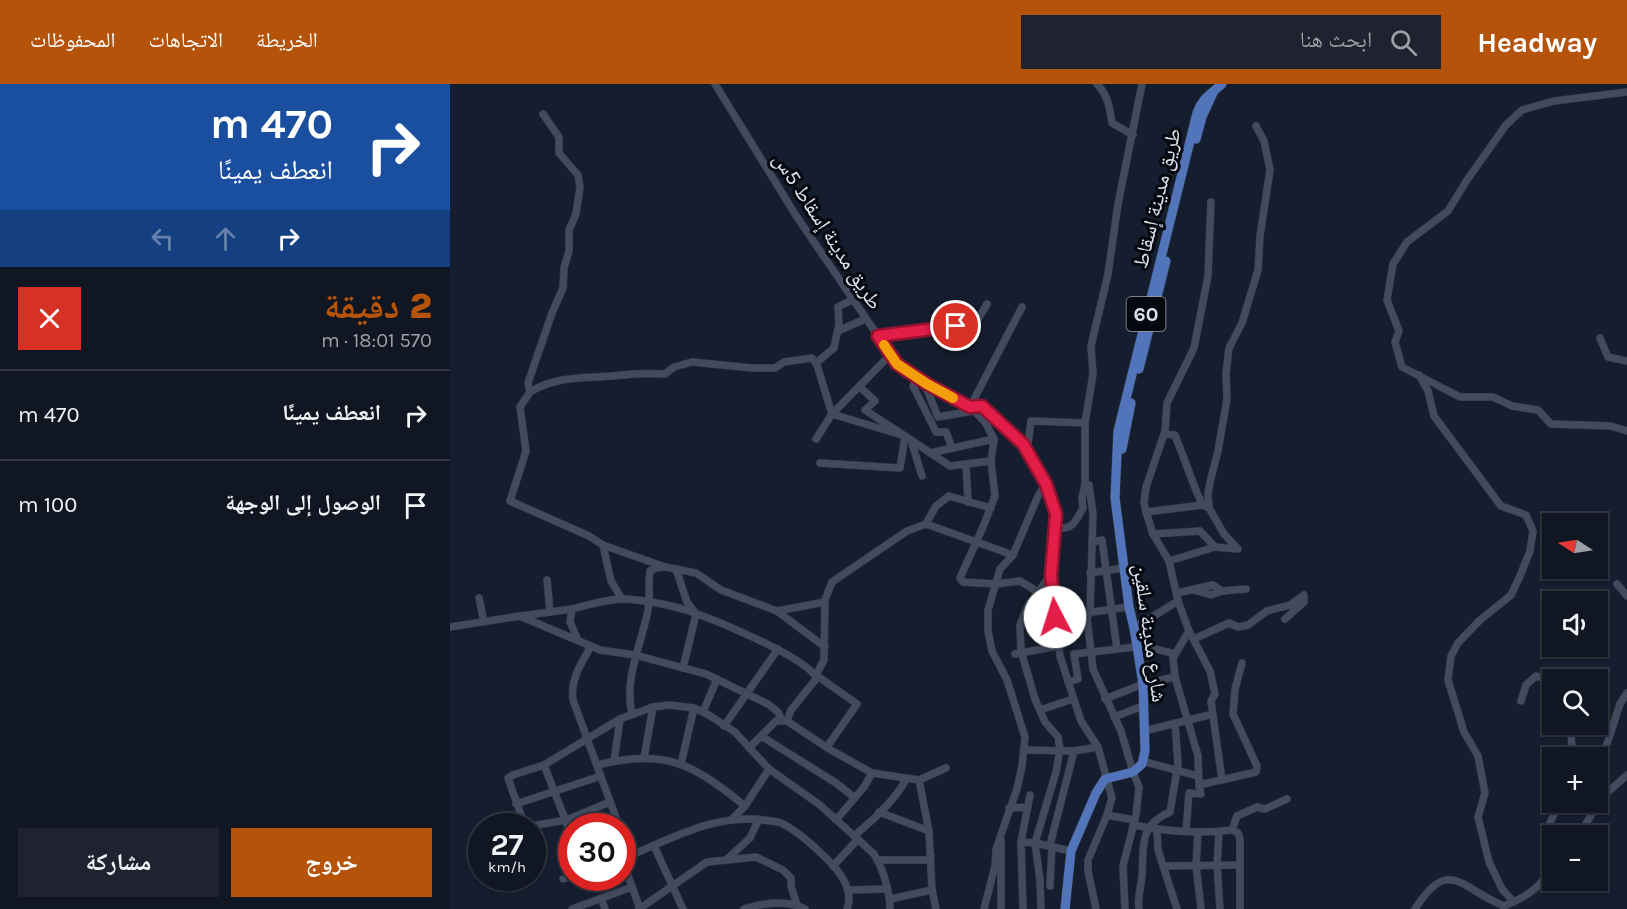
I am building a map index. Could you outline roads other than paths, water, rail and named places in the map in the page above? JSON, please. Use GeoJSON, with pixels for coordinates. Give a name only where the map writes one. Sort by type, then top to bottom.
{"type":"FeatureCollection","features":[{"type":"Feature","properties":{"kind":"main road","name":"شارع مدينة سلقين"},"geometry":{"type":"LineString","coordinates":[[1142,761],[1145,751],[1143,684],[1134,628],[1128,607],[1120,544],[1118,496],[1121,452],[1132,396],[1200,123],[1213,93],[1222,84]]}},
{"type":"Feature","properties":{"kind":"main road"},"geometry":{"type":"LineString","coordinates":[[1065,909],[1071,851],[1096,793],[1105,779],[1133,772],[1142,761]]}},
{"type":"Feature","properties":{"kind":"street","name":"طريق مدينة إسقاط 5س"},"geometry":{"type":"LineString","coordinates":[[715,84],[795,214],[897,364],[920,380],[972,409],[982,406],[1023,444],[1046,484],[1056,514],[1051,575],[1058,646],[1080,721],[1098,747],[1112,798],[1107,815]]}},
{"type":"Feature","properties":{"kind":"street"},"geometry":{"type":"LineString","coordinates":[[1097,84],[1103,91],[1110,108],[1112,123],[1133,135]]}},
{"type":"Feature","properties":{"kind":"street"},"geometry":{"type":"LineString","coordinates":[[1054,528],[1065,529],[1074,524],[1083,508],[1085,423],[1092,374],[1091,346],[1108,274],[1118,204],[1142,84]]}},
{"type":"Feature","properties":{"kind":"street"},"geometry":{"type":"LineString","coordinates":[[1627,92],[1554,101],[1522,110],[1506,125],[1467,180],[1448,212],[1407,242],[1393,264],[1387,300],[1399,331],[1395,342],[1402,367],[1460,397],[1493,397],[1512,406],[1538,410],[1551,424],[1611,426],[1627,431]]}},
{"type":"Feature","properties":{"kind":"street"},"geometry":{"type":"LineString","coordinates":[[530,392],[528,383],[563,288],[564,268],[569,251],[568,230],[576,214],[580,187],[578,175],[559,153],[559,137],[543,114]]}},
{"type":"Feature","properties":{"kind":"street"},"geometry":{"type":"LineString","coordinates":[[1206,507],[1227,399],[1226,373],[1229,348],[1242,323],[1258,270],[1260,236],[1270,170],[1264,141],[1256,126]]}},
{"type":"Feature","properties":{"kind":"street"},"geometry":{"type":"LineString","coordinates":[[1211,202],[1208,276],[1194,348],[1167,404],[1164,434],[1146,487],[1144,502],[1154,534],[1169,561],[1188,631],[1210,671],[1215,694],[1211,701],[1222,780]]}},
{"type":"Feature","properties":{"kind":"street"},"geometry":{"type":"LineString","coordinates":[[816,363],[834,348],[840,324],[838,307],[852,300]]}},
{"type":"Feature","properties":{"kind":"street"},"geometry":{"type":"LineString","coordinates":[[878,336],[976,323],[987,304]]}},
{"type":"Feature","properties":{"kind":"street"},"geometry":{"type":"LineString","coordinates":[[972,409],[1022,307]]}},
{"type":"Feature","properties":{"kind":"street"},"geometry":{"type":"LineString","coordinates":[[838,331],[866,319]]}},
{"type":"Feature","properties":{"kind":"street"},"geometry":{"type":"LineString","coordinates":[[1600,338],[1608,357],[1627,361]]}},
{"type":"Feature","properties":{"kind":"street"},"geometry":{"type":"LineString","coordinates":[[816,439],[832,414],[891,354]]}},
{"type":"Feature","properties":{"kind":"street"},"geometry":{"type":"LineString","coordinates":[[825,647],[777,611],[721,590],[696,573],[664,567],[603,545],[589,536],[510,501],[526,451],[520,407],[530,392],[541,385],[560,380],[638,372],[665,374],[674,367],[692,362],[775,368],[784,362],[812,358],[816,363],[832,414]]}},
{"type":"Feature","properties":{"kind":"street"},"geometry":{"type":"LineString","coordinates":[[1419,375],[1428,391],[1434,416],[1501,506],[1526,514],[1533,531],[1530,551],[1511,595],[1458,642],[1451,656],[1448,680],[1464,732],[1478,756],[1485,793],[1478,817],[1489,862],[1502,889],[1514,902]]}},
{"type":"Feature","properties":{"kind":"street"},"geometry":{"type":"LineString","coordinates":[[952,448],[946,432],[936,432],[913,386],[920,380],[938,417],[972,409]]}},
{"type":"Feature","properties":{"kind":"street"},"geometry":{"type":"LineString","coordinates":[[860,387],[875,401],[865,410],[950,466],[991,461]]}},
{"type":"Feature","properties":{"kind":"street"},"geometry":{"type":"LineString","coordinates":[[972,409],[985,422],[994,439],[991,461],[995,496],[963,568],[960,581],[996,584],[1020,581],[1038,592]]}},
{"type":"Feature","properties":{"kind":"street"},"geometry":{"type":"LineString","coordinates":[[832,414],[908,438]]}},
{"type":"Feature","properties":{"kind":"street"},"geometry":{"type":"LineString","coordinates":[[1027,450],[1031,421],[1085,423]]}},
{"type":"Feature","properties":{"kind":"street"},"geometry":{"type":"LineString","coordinates":[[1164,434],[1175,435],[1206,507],[1224,534],[1238,549],[1215,548],[1169,561]]}},
{"type":"Feature","properties":{"kind":"street"},"geometry":{"type":"LineString","coordinates":[[820,463],[900,468],[908,438]]}},
{"type":"Feature","properties":{"kind":"street"},"geometry":{"type":"LineString","coordinates":[[908,438],[922,476]]}},
{"type":"Feature","properties":{"kind":"street"},"geometry":{"type":"LineString","coordinates":[[930,453],[994,439]]}},
{"type":"Feature","properties":{"kind":"street"},"geometry":{"type":"LineString","coordinates":[[966,464],[968,502]]}},
{"type":"Feature","properties":{"kind":"street"},"geometry":{"type":"LineString","coordinates":[[984,909],[995,866],[996,849],[1017,789],[1025,750],[1025,737],[1007,680],[992,651],[988,631],[988,610],[1000,569],[1013,555],[1038,496],[1046,484]]}},
{"type":"Feature","properties":{"kind":"street"},"geometry":{"type":"LineString","coordinates":[[1085,485],[1089,485],[1093,514],[1087,618],[1091,652],[1096,678],[1121,731],[1139,787],[1134,822],[1123,866],[1125,909]]}},
{"type":"Feature","properties":{"kind":"street"},"geometry":{"type":"LineString","coordinates":[[926,525],[936,506],[949,496],[991,508]]}},
{"type":"Feature","properties":{"kind":"street"},"geometry":{"type":"LineString","coordinates":[[1146,512],[1206,507]]}},
{"type":"Feature","properties":{"kind":"street"},"geometry":{"type":"LineString","coordinates":[[784,721],[816,679],[824,660],[825,602],[832,582],[907,531],[926,525],[1013,555]]}},
{"type":"Feature","properties":{"kind":"street"},"geometry":{"type":"LineString","coordinates":[[1154,534],[1200,531],[1215,548]]}},
{"type":"Feature","properties":{"kind":"street"},"geometry":{"type":"LineString","coordinates":[[1092,542],[1102,540],[1117,650]]}},
{"type":"Feature","properties":{"kind":"street"},"geometry":{"type":"LineString","coordinates":[[603,545],[611,581],[622,599]]}},
{"type":"Feature","properties":{"kind":"street"},"geometry":{"type":"LineString","coordinates":[[632,714],[630,704],[635,655],[649,603],[650,571],[664,567]]}},
{"type":"Feature","properties":{"kind":"street"},"geometry":{"type":"LineString","coordinates":[[1090,573],[1123,568]]}},
{"type":"Feature","properties":{"kind":"street"},"geometry":{"type":"LineString","coordinates":[[676,569],[687,602],[696,614]]}},
{"type":"Feature","properties":{"kind":"street"},"geometry":{"type":"LineString","coordinates":[[1041,909],[1035,843],[1060,751],[1058,737],[1045,722],[1018,652],[1020,625],[1028,605],[1051,575]]}},
{"type":"Feature","properties":{"kind":"street"},"geometry":{"type":"LineString","coordinates":[[547,580],[550,612]]}},
{"type":"Feature","properties":{"kind":"street"},"geometry":{"type":"LineString","coordinates":[[1617,584],[1627,596]]}},
{"type":"Feature","properties":{"kind":"street"},"geometry":{"type":"LineString","coordinates":[[1134,628],[1178,597],[1192,590],[1214,585],[1222,591],[1246,589]]}},
{"type":"Feature","properties":{"kind":"street"},"geometry":{"type":"LineString","coordinates":[[1194,639],[1229,623],[1238,627],[1248,625],[1267,611],[1290,605],[1304,595],[1304,602],[1285,619]]}},
{"type":"Feature","properties":{"kind":"street"},"geometry":{"type":"LineString","coordinates":[[479,598],[484,622]]}},
{"type":"Feature","properties":{"kind":"street"},"geometry":{"type":"LineString","coordinates":[[450,627],[572,609],[596,602],[622,599],[696,614],[778,649],[812,670],[857,705],[827,747]]}},
{"type":"Feature","properties":{"kind":"street"},"geometry":{"type":"LineString","coordinates":[[777,611],[825,602]]}},
{"type":"Feature","properties":{"kind":"street"},"geometry":{"type":"LineString","coordinates":[[1055,617],[1128,607]]}},
{"type":"Feature","properties":{"kind":"street"},"geometry":{"type":"LineString","coordinates":[[572,609],[570,622],[578,640]]}},
{"type":"Feature","properties":{"kind":"street"},"geometry":{"type":"LineString","coordinates":[[683,668],[696,614]]}},
{"type":"Feature","properties":{"kind":"street"},"geometry":{"type":"LineString","coordinates":[[520,616],[591,646],[635,655],[717,679],[748,693],[773,708],[784,721],[872,772],[906,780],[919,780],[946,768]]}},
{"type":"Feature","properties":{"kind":"street"},"geometry":{"type":"LineString","coordinates":[[1186,831],[1189,793],[1201,794],[1198,756],[1175,677],[1173,658],[1188,631]]}},
{"type":"Feature","properties":{"kind":"street"},"geometry":{"type":"LineString","coordinates":[[591,646],[576,672],[571,687],[573,700],[614,813]]}},
{"type":"Feature","properties":{"kind":"street"},"geometry":{"type":"LineString","coordinates":[[1018,652],[1058,646]]}},
{"type":"Feature","properties":{"kind":"street"},"geometry":{"type":"LineString","coordinates":[[1068,682],[1078,679],[1074,654],[1144,646],[1175,654]]}},
{"type":"Feature","properties":{"kind":"street"},"geometry":{"type":"LineString","coordinates":[[724,726],[778,649]]}},
{"type":"Feature","properties":{"kind":"street"},"geometry":{"type":"LineString","coordinates":[[1199,785],[1256,772],[1257,766],[1233,714],[1235,689],[1242,663]]}},
{"type":"Feature","properties":{"kind":"street"},"geometry":{"type":"LineString","coordinates":[[1521,700],[1526,685],[1536,676],[1542,678]]}},
{"type":"Feature","properties":{"kind":"street"},"geometry":{"type":"LineString","coordinates":[[1105,699],[1143,684],[1175,677]]}},
{"type":"Feature","properties":{"kind":"street"},"geometry":{"type":"LineString","coordinates":[[704,712],[717,679]]}},
{"type":"Feature","properties":{"kind":"street"},"geometry":{"type":"LineString","coordinates":[[1606,747],[1620,704],[1627,693]]}},
{"type":"Feature","properties":{"kind":"street"},"geometry":{"type":"LineString","coordinates":[[1040,710],[1073,699]]}},
{"type":"Feature","properties":{"kind":"street"},"geometry":{"type":"LineString","coordinates":[[520,813],[508,778],[544,765],[620,718],[654,707],[669,705],[694,708],[735,732],[769,769],[820,806],[856,837],[877,860],[890,899],[890,909]]}},
{"type":"Feature","properties":{"kind":"street"},"geometry":{"type":"LineString","coordinates":[[1114,717],[1143,706]]}},
{"type":"Feature","properties":{"kind":"street"},"geometry":{"type":"LineString","coordinates":[[644,758],[654,707]]}},
{"type":"Feature","properties":{"kind":"street"},"geometry":{"type":"LineString","coordinates":[[681,764],[694,708]]}},
{"type":"Feature","properties":{"kind":"street"},"geometry":{"type":"LineString","coordinates":[[1144,731],[1213,714]]}},
{"type":"Feature","properties":{"kind":"street"},"geometry":{"type":"LineString","coordinates":[[614,761],[620,718]]}},
{"type":"Feature","properties":{"kind":"street"},"geometry":{"type":"LineString","coordinates":[[749,748],[776,721],[784,721]]}},
{"type":"Feature","properties":{"kind":"street"},"geometry":{"type":"LineString","coordinates":[[1175,723],[1178,771],[1170,812],[1157,818],[1154,829],[1158,850],[1177,909]]}},
{"type":"Feature","properties":{"kind":"street"},"geometry":{"type":"LineString","coordinates":[[761,736],[836,783],[855,798]]}},
{"type":"Feature","properties":{"kind":"street"},"geometry":{"type":"LineString","coordinates":[[1025,750],[1074,751],[1098,747]]}},
{"type":"Feature","properties":{"kind":"street"},"geometry":{"type":"LineString","coordinates":[[1050,886],[1052,846],[1050,845],[1066,775],[1074,751]]}},
{"type":"Feature","properties":{"kind":"street"},"geometry":{"type":"LineString","coordinates":[[597,765],[644,758],[681,764],[716,783],[745,806]]}},
{"type":"Feature","properties":{"kind":"street"},"geometry":{"type":"LineString","coordinates":[[1142,761],[1198,776]]}},
{"type":"Feature","properties":{"kind":"street"},"geometry":{"type":"LineString","coordinates":[[544,765],[563,813]]}},
{"type":"Feature","properties":{"kind":"street"},"geometry":{"type":"LineString","coordinates":[[732,819],[745,806],[769,769]]}},
{"type":"Feature","properties":{"kind":"street"},"geometry":{"type":"LineString","coordinates":[[836,820],[864,787],[872,772]]}},
{"type":"Feature","properties":{"kind":"street"},"geometry":{"type":"LineString","coordinates":[[1056,772],[1066,775]]}},
{"type":"Feature","properties":{"kind":"street"},"geometry":{"type":"LineString","coordinates":[[1585,825],[1601,798],[1627,775]]}},
{"type":"Feature","properties":{"kind":"street"},"geometry":{"type":"LineString","coordinates":[[516,804],[601,776]]}},
{"type":"Feature","properties":{"kind":"street"},"geometry":{"type":"LineString","coordinates":[[833,866],[906,780]]}},
{"type":"Feature","properties":{"kind":"street"},"geometry":{"type":"LineString","coordinates":[[919,780],[929,831],[932,890],[936,909]]}},
{"type":"Feature","properties":{"kind":"street"},"geometry":{"type":"LineString","coordinates":[[1023,909],[1021,843],[1030,795]]}},
{"type":"Feature","properties":{"kind":"street"},"geometry":{"type":"LineString","coordinates":[[1232,830],[1237,816],[1257,807],[1265,809],[1287,799]]}},
{"type":"Feature","properties":{"kind":"street"},"geometry":{"type":"LineString","coordinates":[[583,813],[610,802]]}},
{"type":"Feature","properties":{"kind":"street"},"geometry":{"type":"LineString","coordinates":[[1009,808],[1028,807]]}},
{"type":"Feature","properties":{"kind":"street"},"geometry":{"type":"LineString","coordinates":[[879,812],[929,831]]}},
{"type":"Feature","properties":{"kind":"street"},"geometry":{"type":"LineString","coordinates":[[1096,909],[1088,871],[1089,860],[1107,815],[1154,829],[1198,832],[1232,830],[1238,833],[1240,839],[1239,909]]}},
{"type":"Feature","properties":{"kind":"street"},"geometry":{"type":"LineString","coordinates":[[636,853],[697,828],[732,819],[753,818],[780,823],[807,841],[841,875],[848,890],[847,909]]}},
{"type":"Feature","properties":{"kind":"street"},"geometry":{"type":"LineString","coordinates":[[726,860],[750,838],[759,819]]}},
{"type":"Feature","properties":{"kind":"street"},"geometry":{"type":"LineString","coordinates":[[1138,909],[1137,897],[1142,878],[1143,846],[1146,833],[1154,829]]}},
{"type":"Feature","properties":{"kind":"street"},"geometry":{"type":"LineString","coordinates":[[1198,832],[1196,866],[1201,909]]}},
{"type":"Feature","properties":{"kind":"street"},"geometry":{"type":"LineString","coordinates":[[1219,832],[1217,865],[1220,909]]}},
{"type":"Feature","properties":{"kind":"street"},"geometry":{"type":"LineString","coordinates":[[1000,838],[1001,909]]}},
{"type":"Feature","properties":{"kind":"street"},"geometry":{"type":"LineString","coordinates":[[1021,843],[1035,843],[1071,851]]}},
{"type":"Feature","properties":{"kind":"street"},"geometry":{"type":"LineString","coordinates":[[654,846],[682,909]]}},
{"type":"Feature","properties":{"kind":"street"},"geometry":{"type":"LineString","coordinates":[[877,860],[928,860],[931,856]]}},
{"type":"Feature","properties":{"kind":"street"},"geometry":{"type":"LineString","coordinates":[[633,891],[640,909],[707,862],[756,857],[783,870],[791,879],[797,905]]}},
{"type":"Feature","properties":{"kind":"street"},"geometry":{"type":"LineString","coordinates":[[1163,866],[1239,865]]}},
{"type":"Feature","properties":{"kind":"street"},"geometry":{"type":"LineString","coordinates":[[1415,909],[1425,893],[1436,883],[1449,879],[1460,881],[1504,906],[1536,889],[1542,881]]}},
{"type":"Feature","properties":{"kind":"street"},"geometry":{"type":"LineString","coordinates":[[848,890],[887,889]]}},
{"type":"Feature","properties":{"kind":"street"},"geometry":{"type":"LineString","coordinates":[[890,899],[932,890]]}},
{"type":"Feature","properties":{"kind":"street"},"geometry":{"type":"LineString","coordinates":[[572,909],[621,891]]}},
{"type":"Feature","properties":{"kind":"street"},"geometry":{"type":"LineString","coordinates":[[601,898],[605,909]]}},
{"type":"Feature","properties":{"kind":"street"},"geometry":{"type":"LineString","coordinates":[[744,909],[758,907],[763,903],[797,905],[805,909]]}}]}
